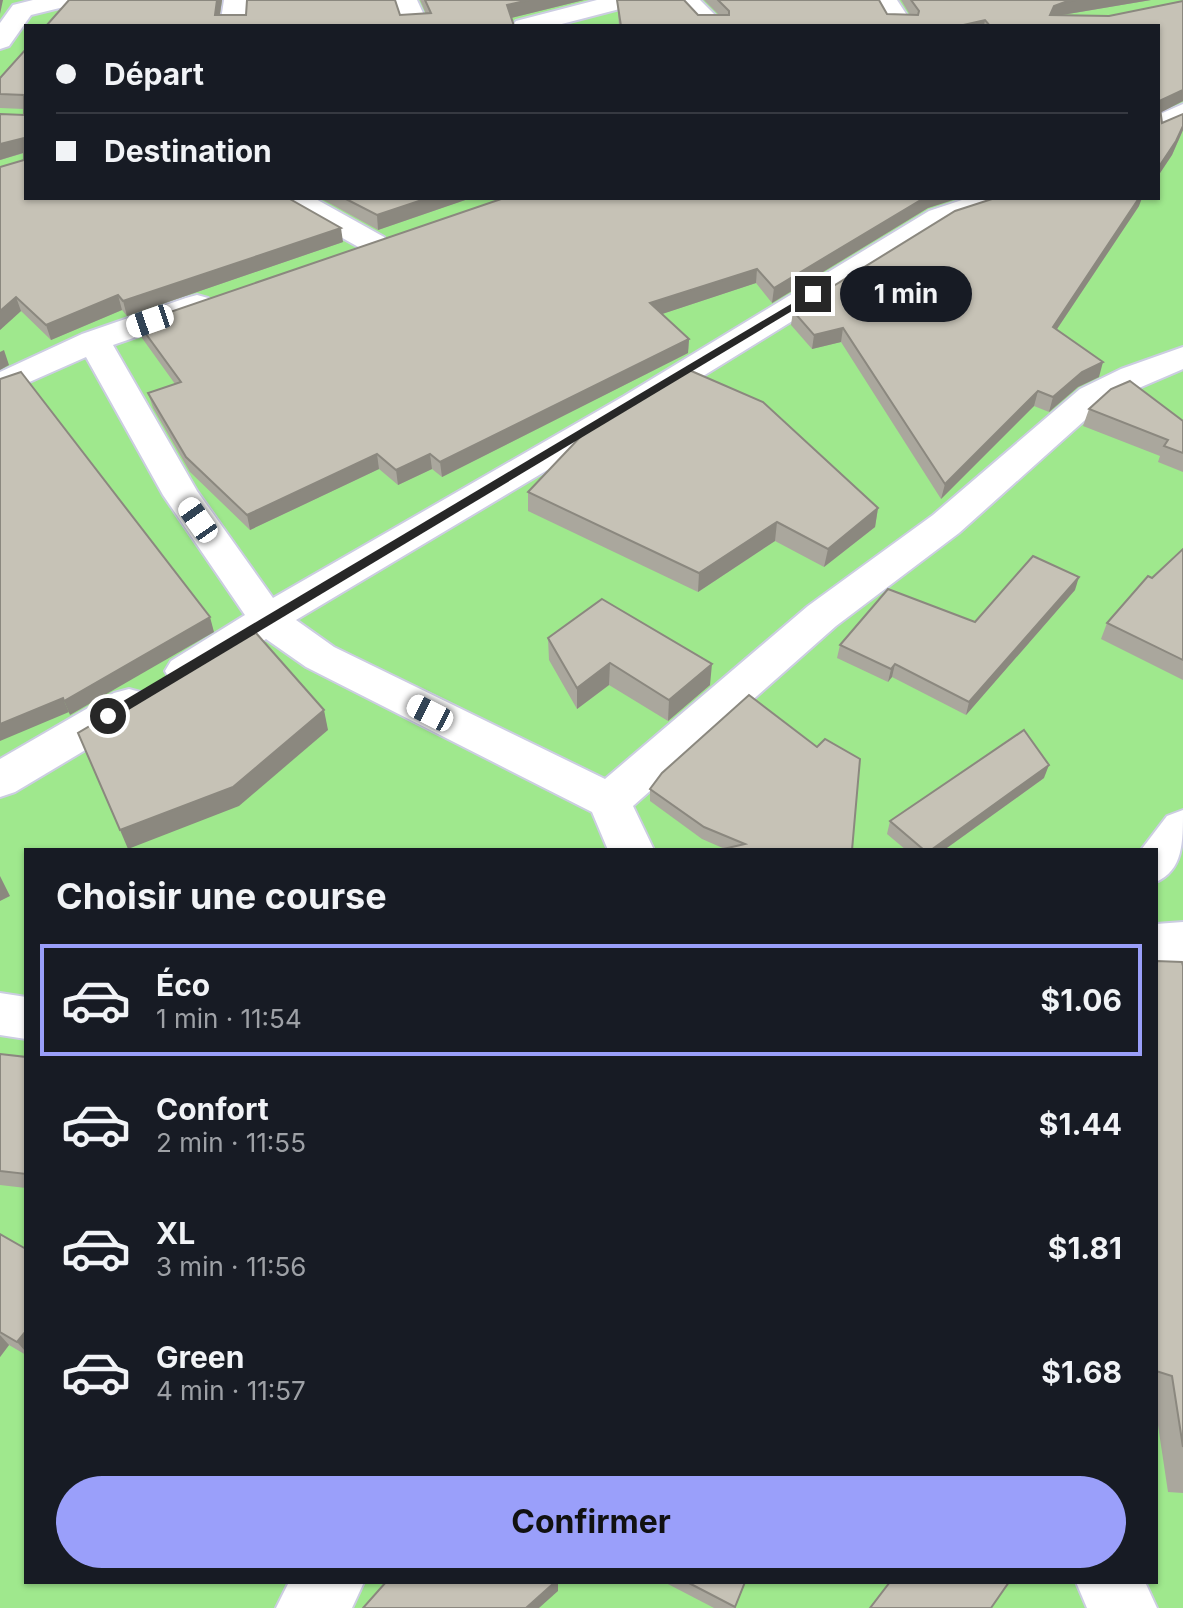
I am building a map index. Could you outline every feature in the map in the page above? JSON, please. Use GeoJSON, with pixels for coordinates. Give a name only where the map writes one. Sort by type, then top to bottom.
{"type":"FeatureCollection","features":[{"type":"Feature","properties":{"kind":"street"},"geometry":{"type":"LineString","coordinates":[[0,41],[11,10],[63,0]]}},
{"type":"Feature","properties":{"kind":"street"},"geometry":{"type":"LineString","coordinates":[[233,24],[236,0]]}},
{"type":"Feature","properties":{"kind":"street"},"geometry":{"type":"LineString","coordinates":[[405,0],[415,24]]}},
{"type":"Feature","properties":{"kind":"street"},"geometry":{"type":"LineString","coordinates":[[533,24],[626,0]]}},
{"type":"Feature","properties":{"kind":"street"},"geometry":{"type":"LineString","coordinates":[[686,0],[711,24]]}},
{"type":"Feature","properties":{"kind":"street"},"geometry":{"type":"LineString","coordinates":[[885,0],[900,24]]}},
{"type":"Feature","properties":{"kind":"street"},"geometry":{"type":"LineString","coordinates":[[1160,125],[1183,112]]}},
{"type":"Feature","properties":{"kind":"street"},"geometry":{"type":"LineString","coordinates":[[297,200],[387,239],[329,259]]}},
{"type":"Feature","properties":{"kind":"street"},"geometry":{"type":"LineString","coordinates":[[0,780],[269,621],[325,584],[636,403],[940,217],[991,200]]}},
{"type":"Feature","properties":{"kind":"street"},"geometry":{"type":"LineString","coordinates":[[0,385],[94,341],[226,295]]}},
{"type":"Feature","properties":{"kind":"street"},"geometry":{"type":"LineString","coordinates":[[94,341],[181,495],[269,621],[320,657],[609,801],[630,848]]}},
{"type":"Feature","properties":{"kind":"street"},"geometry":{"type":"LineString","coordinates":[[609,801],[822,616],[946,524],[1092,396],[1183,357]]}},
{"type":"Feature","properties":{"kind":"street"},"geometry":{"type":"LineString","coordinates":[[1158,861],[1183,828]]}},
{"type":"Feature","properties":{"kind":"street"},"geometry":{"type":"LineString","coordinates":[[1158,944],[1183,942]]}},
{"type":"Feature","properties":{"kind":"street"},"geometry":{"type":"LineString","coordinates":[[0,1014],[24,1018]]}},
{"type":"Feature","properties":{"kind":"street"},"geometry":{"type":"LineString","coordinates":[[308,1608],[331,1584]]}},
{"type":"Feature","properties":{"kind":"street"},"geometry":{"type":"LineString","coordinates":[[1108,1584],[1125,1608]]}},
{"type":"Feature","properties":{"kind":"green space"},"geometry":{"type":"Polygon","coordinates":[[[0,0],[1183,0],[1183,1608],[0,1608],[0,0]]]}},
{"type":"Feature","properties":{"kind":"building"},"geometry":{"type":"Polygon","coordinates":[[[69,0],[217,0],[215,15],[246,15],[247,0],[395,0],[400,15],[431,13],[425,0],[529,0],[507,5],[513,24],[48,24],[69,0]]]}},
{"type":"Feature","properties":{"kind":"building"},"geometry":{"type":"Polygon","coordinates":[[[617,0],[684,0],[698,15],[729,15],[718,0],[879,0],[887,14],[918,15],[919,11],[911,0],[1076,0],[1054,6],[1050,15],[1109,16],[1183,1],[1183,90],[1160,101],[1160,24],[988,24],[985,20],[968,24],[621,24],[617,0]]]}},
{"type":"Feature","properties":{"kind":"building"},"geometry":{"type":"Polygon","coordinates":[[[24,51],[24,95],[0,94],[0,78],[24,51]]]}},
{"type":"Feature","properties":{"kind":"building"},"geometry":{"type":"Polygon","coordinates":[[[1160,108],[1162,123],[1183,114],[1183,126],[1160,165],[1160,108]]]}},
{"type":"Feature","properties":{"kind":"building"},"geometry":{"type":"Polygon","coordinates":[[[0,114],[24,115],[24,138],[0,144],[0,114]]]}},
{"type":"Feature","properties":{"kind":"building"},"geometry":{"type":"Polygon","coordinates":[[[24,160],[24,200],[292,200],[341,228],[123,301],[118,295],[46,325],[16,297],[0,311],[0,167],[24,160]]]}},
{"type":"Feature","properties":{"kind":"building"},"geometry":{"type":"Polygon","coordinates":[[[348,200],[422,200],[377,215],[348,200]]]}},
{"type":"Feature","properties":{"kind":"building"},"geometry":{"type":"Polygon","coordinates":[[[498,200],[921,200],[774,288],[757,269],[650,303],[689,339],[440,462],[430,454],[396,470],[377,454],[247,515],[186,457],[148,393],[181,382],[138,323],[498,200]]]}},
{"type":"Feature","properties":{"kind":"building"},"geometry":{"type":"Polygon","coordinates":[[[989,200],[1138,200],[1053,327],[1103,362],[1082,372],[1053,397],[1038,391],[945,484],[843,328],[814,335],[793,311],[955,211],[989,200]]]}},
{"type":"Feature","properties":{"kind":"building"},"geometry":{"type":"Polygon","coordinates":[[[689,370],[763,402],[878,508],[828,549],[777,522],[699,573],[528,492],[584,433],[689,370]]]}},
{"type":"Feature","properties":{"kind":"building"},"geometry":{"type":"Polygon","coordinates":[[[21,372],[210,617],[64,701],[63,698],[0,724],[0,379],[21,372]]]}},
{"type":"Feature","properties":{"kind":"building"},"geometry":{"type":"Polygon","coordinates":[[[1130,381],[1183,421],[1183,453],[1164,446],[1168,440],[1089,409],[1111,389],[1130,381]]]}},
{"type":"Feature","properties":{"kind":"building"},"geometry":{"type":"Polygon","coordinates":[[[1183,549],[1183,660],[1107,623],[1148,576],[1152,578],[1183,549]]]}},
{"type":"Feature","properties":{"kind":"building"},"geometry":{"type":"Polygon","coordinates":[[[1033,556],[1079,577],[969,702],[895,664],[891,669],[840,645],[888,589],[975,622],[1033,556]]]}},
{"type":"Feature","properties":{"kind":"building"},"geometry":{"type":"Polygon","coordinates":[[[602,599],[712,664],[669,700],[610,663],[577,688],[548,638],[602,599]]]}},
{"type":"Feature","properties":{"kind":"building"},"geometry":{"type":"Polygon","coordinates":[[[256,633],[324,710],[233,787],[120,830],[78,733],[232,642],[256,633]]]}},
{"type":"Feature","properties":{"kind":"building"},"geometry":{"type":"Polygon","coordinates":[[[749,695],[817,747],[825,739],[860,759],[852,848],[728,848],[745,844],[704,827],[650,789],[662,773],[749,695]]]}},
{"type":"Feature","properties":{"kind":"building"},"geometry":{"type":"Polygon","coordinates":[[[1024,730],[1049,765],[934,848],[922,848],[890,821],[1024,730]]]}},
{"type":"Feature","properties":{"kind":"building"},"geometry":{"type":"Polygon","coordinates":[[[1158,961],[1182,962],[1183,966],[1183,1447],[1172,1376],[1158,1372],[1158,961]]]}},
{"type":"Feature","properties":{"kind":"building"},"geometry":{"type":"Polygon","coordinates":[[[0,1054],[24,1057],[24,1174],[0,1171],[0,1054]]]}},
{"type":"Feature","properties":{"kind":"building"},"geometry":{"type":"Polygon","coordinates":[[[0,1234],[24,1248],[24,1333],[17,1342],[0,1332],[0,1234]]]}},
{"type":"Feature","properties":{"kind":"building"},"geometry":{"type":"Polygon","coordinates":[[[384,1584],[553,1584],[526,1608],[363,1608],[384,1584]]]}},
{"type":"Feature","properties":{"kind":"building"},"geometry":{"type":"Polygon","coordinates":[[[691,1584],[744,1584],[735,1607],[691,1584]]]}},
{"type":"Feature","properties":{"kind":"building"},"geometry":{"type":"Polygon","coordinates":[[[888,1584],[1008,1584],[991,1608],[870,1608],[888,1584]]]}},
{"type":"Feature","properties":{"kind":"route"},"geometry":{"type":"LineString","coordinates":[[108,716],[269,621],[325,584],[636,403],[813,294]]}}]}
